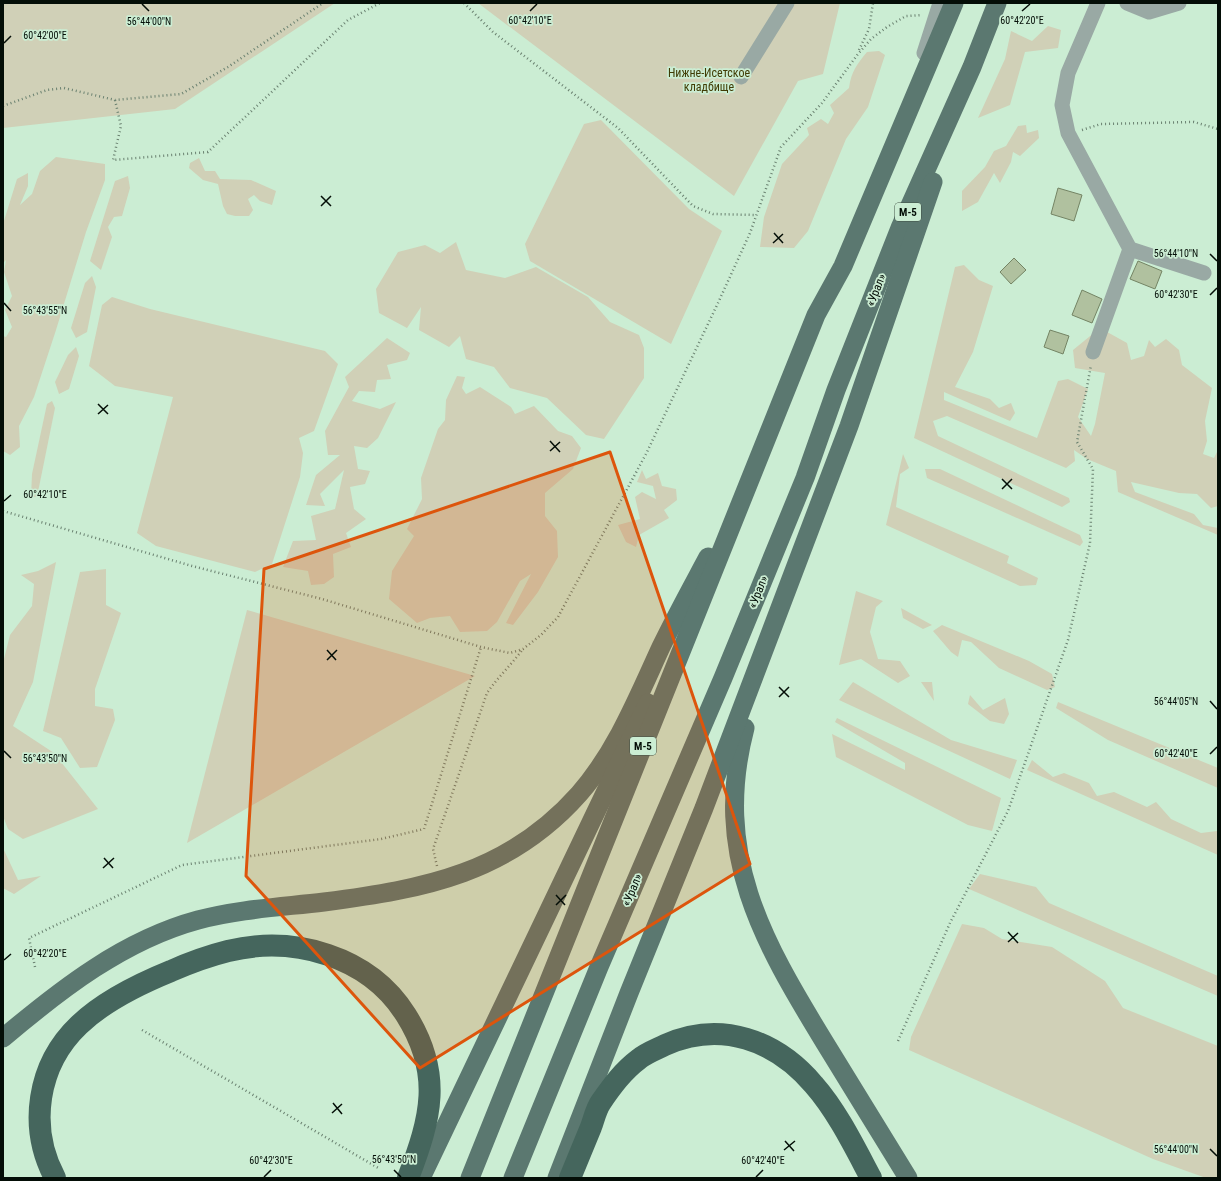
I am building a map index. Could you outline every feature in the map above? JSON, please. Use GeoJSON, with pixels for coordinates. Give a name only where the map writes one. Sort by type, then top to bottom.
{"type":"FeatureCollection","features":[{"type":"Feature","properties":{"kind":"highway"},"geometry":{"type":"LineString","coordinates":[[55,1178],[48,1165],[41,1143],[38,1117],[41,1093],[49,1067],[61,1046],[79,1025],[126,992],[160,975],[228,951],[262,946],[290,946],[313,950],[344,961],[369,974],[385,988],[400,1006],[421,1044],[427,1066],[430,1089],[429,1114],[422,1142],[408,1178]]}},
{"type":"Feature","properties":{"kind":"highway"},"geometry":{"type":"LineString","coordinates":[[570,1178],[600,1104],[623,1072],[640,1058],[679,1039],[695,1034],[716,1034],[742,1037],[764,1045],[786,1057],[814,1085],[856,1150],[871,1178]]}},
{"type":"Feature","properties":{"kind":"main road","name":"«Урал»"},"geometry":{"type":"LineString","coordinates":[[513,1178],[599,967],[723,678],[802,486],[836,390],[900,228],[972,68],[997,3]]}},
{"type":"Feature","properties":{"kind":"main road","name":"М-5"},"geometry":{"type":"LineString","coordinates":[[470,1178],[816,315],[843,266],[924,76],[945,4]]}},
{"type":"Feature","properties":{"kind":"main road"},"geometry":{"type":"LineString","coordinates":[[557,1178],[629,993],[704,808],[849,426],[972,68]]}},
{"type":"Feature","properties":{"kind":"main road"},"geometry":{"type":"LineString","coordinates":[[421,1178],[656,688],[750,461],[816,315]]}},
{"type":"Feature","properties":{"kind":"main road"},"geometry":{"type":"LineString","coordinates":[[3,1038],[77,980],[133,946],[168,930],[197,920],[228,914],[403,891],[460,874],[496,860],[526,842],[553,821],[579,794],[600,768],[624,727],[671,625],[718,538]]}},
{"type":"Feature","properties":{"kind":"main road"},"geometry":{"type":"LineString","coordinates":[[759,661],[756,687],[738,758],[735,800],[736,837],[743,874],[756,917],[775,957],[908,1178]]}},
{"type":"Feature","properties":{"kind":"lane"},"geometry":{"type":"LineString","coordinates":[[741,76],[786,3]]}},
{"type":"Feature","properties":{"kind":"lane"},"geometry":{"type":"LineString","coordinates":[[1098,3],[1068,73],[1062,105],[1068,134],[1130,248],[1204,273]]}},
{"type":"Feature","properties":{"kind":"lane"},"geometry":{"type":"LineString","coordinates":[[1127,3],[1149,12],[1179,3]]}},
{"type":"Feature","properties":{"kind":"lane"},"geometry":{"type":"LineString","coordinates":[[1093,352],[1130,248]]}},
{"type":"Feature","properties":{"kind":"path"},"geometry":{"type":"LineString","coordinates":[[3,106],[47,90],[64,88],[115,100],[181,94],[228,67],[323,3]]}},
{"type":"Feature","properties":{"kind":"path"},"geometry":{"type":"LineString","coordinates":[[115,100],[121,126],[113,160],[208,152],[348,20],[380,3]]}},
{"type":"Feature","properties":{"kind":"path"},"geometry":{"type":"LineString","coordinates":[[464,3],[493,32],[618,128],[693,206],[713,214],[755,215]]}},
{"type":"Feature","properties":{"kind":"path"},"geometry":{"type":"LineString","coordinates":[[858,54],[869,29],[873,3]]}},
{"type":"Feature","properties":{"kind":"path"},"geometry":{"type":"LineString","coordinates":[[433,849],[487,693],[498,676],[514,662],[523,649],[541,635],[558,617],[646,454],[750,233],[755,215],[781,148],[822,102],[871,39],[887,26],[906,16],[933,13],[945,4]]}},
{"type":"Feature","properties":{"kind":"path"},"geometry":{"type":"LineString","coordinates":[[1068,134],[1101,124],[1194,122],[1218,128]]}},
{"type":"Feature","properties":{"kind":"path"},"geometry":{"type":"LineString","coordinates":[[898,1041],[950,923],[1008,811],[1068,640],[1090,543],[1093,469],[1077,442],[1089,384],[1093,352]]}},
{"type":"Feature","properties":{"kind":"path"},"geometry":{"type":"LineString","coordinates":[[3,511],[192,566],[322,599],[481,647],[510,653],[523,649]]}},
{"type":"Feature","properties":{"kind":"path"},"geometry":{"type":"LineString","coordinates":[[35,967],[29,938],[182,865],[381,839],[424,829],[481,647]]}},
{"type":"Feature","properties":{"kind":"path"},"geometry":{"type":"LineString","coordinates":[[142,1030],[380,1169]]}},
{"type":"Feature","properties":{"kind":"highlighted area"},"geometry":{"type":"Polygon","coordinates":[[[610,452],[750,864],[420,1068],[246,876],[264,569],[610,452]]]}},
{"type":"Feature","properties":{"kind":"green space"},"geometry":{"type":"Polygon","coordinates":[[[3,3],[335,3],[175,109],[3,128],[3,3]]]}},
{"type":"Feature","properties":{"kind":"green space","name":"Нижне-Исетское кладбище"},"geometry":{"type":"Polygon","coordinates":[[[478,3],[840,3],[823,74],[798,81],[734,196],[478,3]]]}},
{"type":"Feature","properties":{"kind":"green space"},"geometry":{"type":"Polygon","coordinates":[[[1048,26],[1061,30],[1058,48],[1025,52],[1010,105],[978,118],[1005,59],[1011,31],[1032,41],[1048,26]]]}},
{"type":"Feature","properties":{"kind":"green space"},"geometry":{"type":"Polygon","coordinates":[[[879,51],[885,55],[868,107],[846,139],[808,231],[794,248],[760,247],[764,217],[782,164],[809,135],[807,128],[821,119],[828,124],[834,113],[830,105],[849,88],[851,77],[857,64],[867,52],[879,51]]]}},
{"type":"Feature","properties":{"kind":"green space"},"geometry":{"type":"Polygon","coordinates":[[[601,120],[689,209],[722,231],[671,344],[530,261],[525,244],[584,124],[601,120]]]}},
{"type":"Feature","properties":{"kind":"green space"},"geometry":{"type":"Polygon","coordinates":[[[1026,125],[1027,133],[1038,130],[1039,138],[1020,156],[1013,152],[1011,162],[1000,183],[994,173],[978,202],[962,211],[962,191],[985,167],[994,151],[1006,146],[1018,126],[1026,125]]]}},
{"type":"Feature","properties":{"kind":"green space"},"geometry":{"type":"Polygon","coordinates":[[[56,157],[105,164],[105,180],[86,232],[34,397],[19,426],[20,447],[10,455],[3,451],[3,336],[6,337],[12,327],[5,310],[12,296],[4,272],[6,260],[3,263],[3,224],[17,179],[28,173],[28,186],[20,205],[32,194],[40,171],[56,157]]]}},
{"type":"Feature","properties":{"kind":"green space"},"geometry":{"type":"Polygon","coordinates":[[[199,158],[205,171],[215,171],[220,179],[251,180],[276,191],[272,205],[260,201],[254,195],[248,199],[253,210],[249,216],[235,216],[227,214],[223,206],[218,184],[203,180],[189,168],[190,163],[199,158]]]}},
{"type":"Feature","properties":{"kind":"green space"},"geometry":{"type":"Polygon","coordinates":[[[128,176],[130,188],[122,216],[114,217],[108,227],[112,237],[101,270],[90,261],[115,181],[128,176]]]}},
{"type":"Feature","properties":{"kind":"green space"},"geometry":{"type":"Polygon","coordinates":[[[456,242],[466,270],[505,278],[536,267],[588,297],[610,322],[639,335],[644,348],[644,378],[604,439],[586,435],[547,398],[510,388],[494,367],[466,359],[460,336],[449,347],[419,330],[421,307],[407,328],[379,313],[376,289],[398,252],[425,245],[440,253],[456,242]]]}},
{"type":"Feature","properties":{"kind":"green space"},"geometry":{"type":"Polygon","coordinates":[[[964,265],[979,280],[993,286],[973,352],[955,387],[990,399],[999,408],[1011,403],[1015,413],[1010,421],[944,392],[944,400],[1037,438],[1058,381],[1068,379],[1088,389],[1078,417],[1091,436],[1095,424],[1105,373],[1075,368],[1073,350],[1100,328],[1127,343],[1131,360],[1144,356],[1149,340],[1155,347],[1166,339],[1179,350],[1182,365],[1212,388],[1205,421],[1207,441],[1203,454],[1214,458],[1218,450],[1218,506],[1211,508],[1197,494],[1179,493],[1131,482],[1135,492],[1194,514],[1203,525],[1218,528],[1218,535],[1118,492],[1116,471],[1087,459],[1074,450],[1075,461],[1066,468],[947,416],[933,421],[938,436],[1069,498],[1070,502],[1062,507],[914,438],[955,267],[964,265]]]}},
{"type":"Feature","properties":{"kind":"green space"},"geometry":{"type":"Polygon","coordinates":[[[92,276],[96,287],[87,332],[76,338],[71,328],[85,283],[92,276]]]}},
{"type":"Feature","properties":{"kind":"green space"},"geometry":{"type":"Polygon","coordinates":[[[112,297],[150,309],[325,351],[338,364],[314,431],[299,438],[303,453],[300,477],[272,564],[255,572],[156,546],[137,533],[173,397],[115,386],[89,366],[102,305],[112,297]]]}},
{"type":"Feature","properties":{"kind":"green space"},"geometry":{"type":"Polygon","coordinates":[[[387,338],[410,353],[407,360],[387,365],[391,379],[377,380],[375,392],[359,391],[352,401],[380,409],[396,402],[378,438],[367,448],[354,446],[358,469],[370,471],[365,484],[350,487],[354,509],[366,519],[346,533],[351,547],[333,554],[334,577],[324,584],[311,585],[308,571],[283,567],[293,541],[316,540],[311,516],[335,509],[344,470],[320,494],[325,506],[306,505],[316,475],[340,455],[328,455],[325,431],[349,387],[345,377],[387,338]]]}},
{"type":"Feature","properties":{"kind":"green space"},"geometry":{"type":"Polygon","coordinates":[[[76,347],[79,356],[69,389],[59,394],[55,382],[68,355],[76,347]]]}},
{"type":"Feature","properties":{"kind":"green space"},"geometry":{"type":"Polygon","coordinates":[[[457,376],[465,377],[462,388],[466,394],[480,387],[511,407],[515,414],[534,406],[558,431],[572,436],[581,448],[573,469],[545,493],[545,516],[557,531],[558,557],[538,592],[513,625],[506,623],[531,574],[520,581],[497,622],[487,631],[460,632],[450,616],[430,618],[417,623],[389,599],[392,571],[414,536],[407,529],[422,499],[421,478],[438,429],[445,420],[446,400],[457,376]]]}},
{"type":"Feature","properties":{"kind":"green space"},"geometry":{"type":"Polygon","coordinates":[[[52,401],[55,408],[37,497],[31,497],[32,474],[47,404],[52,401]]]}},
{"type":"Feature","properties":{"kind":"green space"},"geometry":{"type":"Polygon","coordinates":[[[903,454],[909,468],[900,474],[896,507],[1009,556],[1007,563],[1038,578],[1036,585],[1020,586],[886,525],[903,454]]]}},
{"type":"Feature","properties":{"kind":"green space"},"geometry":{"type":"Polygon","coordinates":[[[925,469],[940,469],[1080,535],[1083,542],[1080,546],[927,478],[925,469]]]}},
{"type":"Feature","properties":{"kind":"green space"},"geometry":{"type":"Polygon","coordinates":[[[642,470],[646,479],[658,473],[662,486],[676,489],[677,500],[664,510],[669,518],[639,535],[636,547],[626,542],[618,525],[640,519],[635,497],[642,492],[656,499],[653,486],[637,482],[642,470]]]}},
{"type":"Feature","properties":{"kind":"green space"},"geometry":{"type":"Polygon","coordinates":[[[56,562],[33,682],[13,726],[54,753],[98,809],[23,839],[8,829],[3,816],[3,663],[10,635],[32,606],[34,584],[21,575],[38,571],[56,562]]]}},
{"type":"Feature","properties":{"kind":"green space"},"geometry":{"type":"Polygon","coordinates":[[[106,569],[106,605],[121,613],[95,689],[95,706],[113,709],[115,720],[97,767],[80,768],[61,738],[43,731],[80,572],[106,569]]]}},
{"type":"Feature","properties":{"kind":"green space"},"geometry":{"type":"Polygon","coordinates":[[[856,591],[883,601],[876,607],[870,632],[878,659],[900,661],[910,676],[898,683],[861,659],[839,665],[856,591]]]}},
{"type":"Feature","properties":{"kind":"green space"},"geometry":{"type":"Polygon","coordinates":[[[901,608],[932,625],[923,629],[903,618],[901,608]]]}},
{"type":"Feature","properties":{"kind":"green space"},"geometry":{"type":"Polygon","coordinates":[[[247,610],[475,676],[187,843],[247,610]]]}},
{"type":"Feature","properties":{"kind":"green space"},"geometry":{"type":"Polygon","coordinates":[[[942,625],[1029,661],[1052,674],[1055,687],[1047,690],[999,668],[971,642],[962,640],[958,657],[951,652],[933,631],[942,625]]]}},
{"type":"Feature","properties":{"kind":"green space"},"geometry":{"type":"Polygon","coordinates":[[[853,682],[951,740],[1017,760],[1010,779],[839,700],[853,682]]]}},
{"type":"Feature","properties":{"kind":"green space"},"geometry":{"type":"Polygon","coordinates":[[[921,682],[932,682],[934,701],[921,682]]]}},
{"type":"Feature","properties":{"kind":"green space"},"geometry":{"type":"Polygon","coordinates":[[[970,695],[983,710],[1005,698],[1009,714],[1004,724],[990,721],[968,704],[970,695]]]}},
{"type":"Feature","properties":{"kind":"green space"},"geometry":{"type":"Polygon","coordinates":[[[1058,702],[1218,768],[1218,788],[1108,740],[1056,708],[1058,702]]]}},
{"type":"Feature","properties":{"kind":"green space"},"geometry":{"type":"Polygon","coordinates":[[[837,718],[1001,798],[992,831],[968,825],[836,757],[832,734],[905,770],[905,763],[835,722],[837,718]]]}},
{"type":"Feature","properties":{"kind":"green space"},"geometry":{"type":"Polygon","coordinates":[[[1032,760],[1053,777],[1064,773],[1089,783],[1097,796],[1114,792],[1147,807],[1156,802],[1171,819],[1201,833],[1217,831],[1218,855],[1027,770],[1032,760]]]}},
{"type":"Feature","properties":{"kind":"green space"},"geometry":{"type":"Polygon","coordinates":[[[3,848],[18,880],[41,876],[14,894],[3,888],[3,848]]]}},
{"type":"Feature","properties":{"kind":"green space"},"geometry":{"type":"Polygon","coordinates":[[[980,874],[1036,887],[1049,903],[1218,976],[1218,996],[969,889],[980,874]]]}},
{"type":"Feature","properties":{"kind":"green space"},"geometry":{"type":"Polygon","coordinates":[[[962,924],[984,928],[1002,939],[1052,947],[1105,981],[1123,1008],[1218,1046],[1218,1178],[1206,1178],[1153,1159],[909,1050],[911,1037],[962,924]]]}},
{"type":"Feature","properties":{"kind":"building"},"geometry":{"type":"Polygon","coordinates":[[[1058,188],[1082,195],[1074,221],[1051,214],[1058,188]]]}},
{"type":"Feature","properties":{"kind":"building"},"geometry":{"type":"Polygon","coordinates":[[[1014,258],[1026,270],[1011,284],[1000,272],[1014,258]]]}},
{"type":"Feature","properties":{"kind":"building"},"geometry":{"type":"Polygon","coordinates":[[[1138,261],[1162,271],[1155,289],[1130,279],[1138,261]]]}},
{"type":"Feature","properties":{"kind":"building"},"geometry":{"type":"Polygon","coordinates":[[[1082,290],[1102,299],[1092,323],[1072,315],[1082,290]]]}},
{"type":"Feature","properties":{"kind":"building"},"geometry":{"type":"Polygon","coordinates":[[[1050,330],[1069,336],[1063,354],[1044,347],[1050,330]]]}}]}
